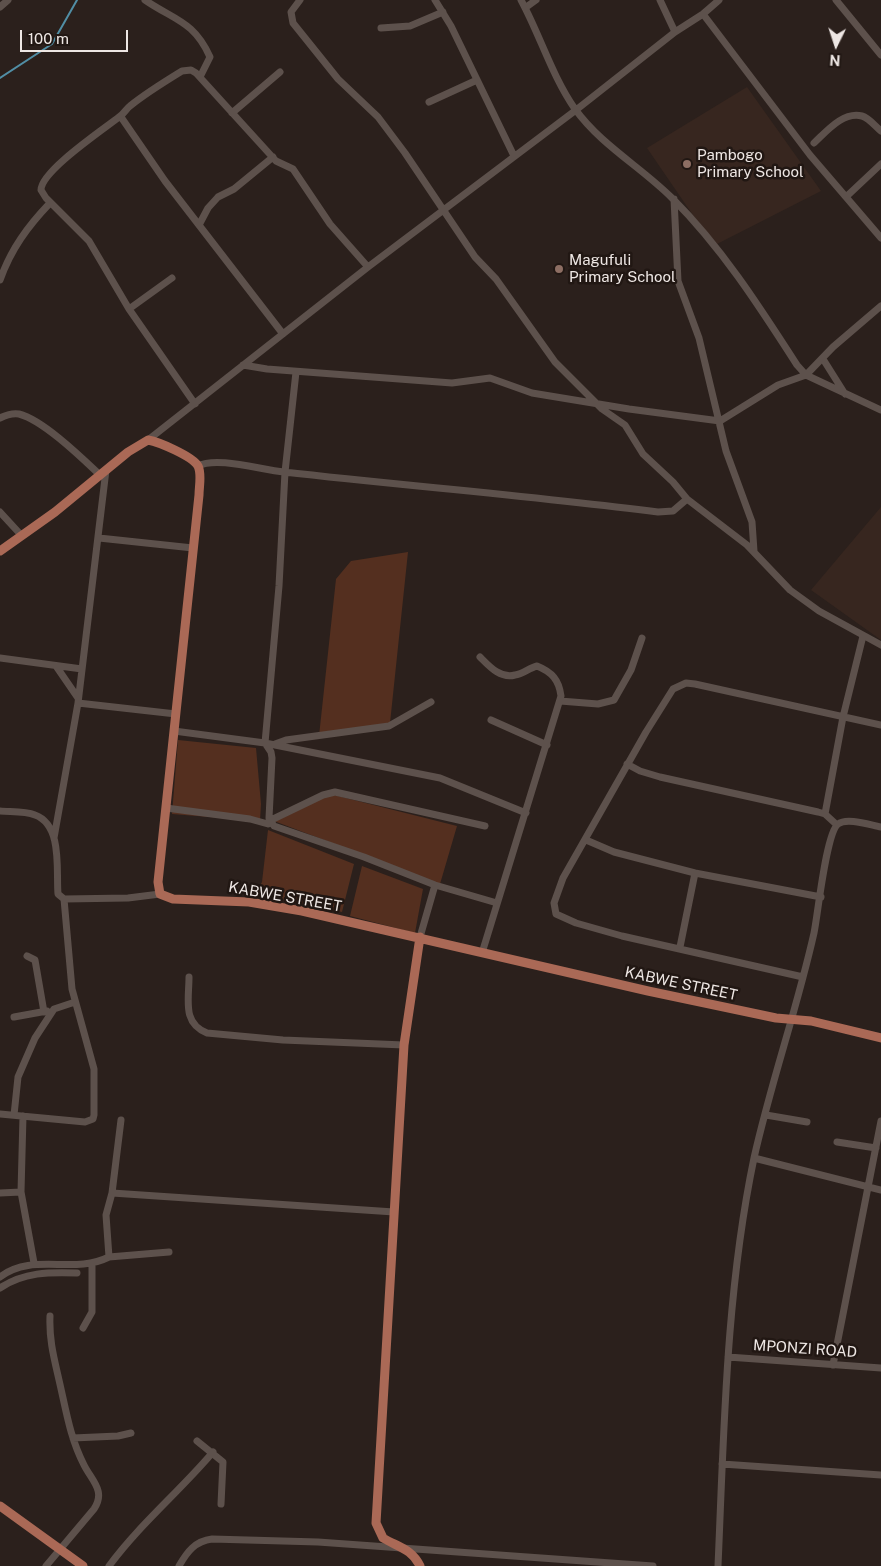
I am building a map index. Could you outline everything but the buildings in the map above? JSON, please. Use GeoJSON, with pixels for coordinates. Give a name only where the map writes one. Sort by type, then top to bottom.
{"type":"FeatureCollection","features":[{"type":"Feature","properties":{"kind":"main road"},"geometry":{"type":"LineString","coordinates":[[0,551],[22,536],[128,452],[148,440],[184,456],[198,466],[200,476],[158,882],[160,894]]}},
{"type":"Feature","properties":{"kind":"main road","name":"KABWE STREET"},"geometry":{"type":"LineString","coordinates":[[160,894],[173,899],[208,899],[274,906],[420,937],[482,953],[703,1003],[881,1038]]}},
{"type":"Feature","properties":{"kind":"main road"},"geometry":{"type":"LineString","coordinates":[[420,937],[404,1045],[376,1523],[383,1538],[405,1547],[420,1566]]}},
{"type":"Feature","properties":{"kind":"main road"},"geometry":{"type":"LineString","coordinates":[[0,1506],[83,1566]]}},
{"type":"Feature","properties":{"kind":"street"},"geometry":{"type":"LineString","coordinates":[[0,7],[8,0]]}},
{"type":"Feature","properties":{"kind":"street"},"geometry":{"type":"LineString","coordinates":[[145,0],[184,21],[202,41],[210,57],[200,77]]}},
{"type":"Feature","properties":{"kind":"street"},"geometry":{"type":"LineString","coordinates":[[300,0],[291,12],[293,23],[338,79],[378,117],[444,209],[479,263],[496,279],[555,362],[595,402],[625,425],[643,454],[673,482],[687,499],[722,524],[754,551],[765,566],[790,590],[819,611],[881,645]]}},
{"type":"Feature","properties":{"kind":"street"},"geometry":{"type":"LineString","coordinates":[[435,0],[443,12],[514,156]]}},
{"type":"Feature","properties":{"kind":"street"},"geometry":{"type":"LineString","coordinates":[[522,0],[576,110],[609,146],[651,178],[674,199],[714,244],[739,277],[797,365],[806,375],[881,410]]}},
{"type":"Feature","properties":{"kind":"street"},"geometry":{"type":"LineString","coordinates":[[526,8],[536,0]]}},
{"type":"Feature","properties":{"kind":"street"},"geometry":{"type":"LineString","coordinates":[[660,0],[675,32]]}},
{"type":"Feature","properties":{"kind":"street"},"geometry":{"type":"LineString","coordinates":[[148,440],[368,267],[576,110],[675,32],[703,14],[720,0]]}},
{"type":"Feature","properties":{"kind":"street"},"geometry":{"type":"LineString","coordinates":[[836,0],[880,53]]}},
{"type":"Feature","properties":{"kind":"street"},"geometry":{"type":"LineString","coordinates":[[381,28],[410,26],[443,12]]}},
{"type":"Feature","properties":{"kind":"street"},"geometry":{"type":"LineString","coordinates":[[703,14],[805,149],[881,238]]}},
{"type":"Feature","properties":{"kind":"street"},"geometry":{"type":"LineString","coordinates":[[195,404],[129,309],[89,241],[50,203],[41,190],[44,180],[81,145],[121,117],[138,100],[182,71],[191,70],[200,77],[278,163],[293,168],[330,224],[368,267]]}},
{"type":"Feature","properties":{"kind":"street"},"geometry":{"type":"LineString","coordinates":[[232,113],[280,72]]}},
{"type":"Feature","properties":{"kind":"street"},"geometry":{"type":"LineString","coordinates":[[429,102],[477,80]]}},
{"type":"Feature","properties":{"kind":"street"},"geometry":{"type":"LineString","coordinates":[[814,142],[841,120],[855,115],[868,118],[881,131]]}},
{"type":"Feature","properties":{"kind":"street"},"geometry":{"type":"LineString","coordinates":[[121,117],[165,181],[283,334]]}},
{"type":"Feature","properties":{"kind":"street"},"geometry":{"type":"LineString","coordinates":[[199,225],[208,208],[218,197],[234,189],[273,157]]}},
{"type":"Feature","properties":{"kind":"street"},"geometry":{"type":"LineString","coordinates":[[847,196],[881,164]]}},
{"type":"Feature","properties":{"kind":"street"},"geometry":{"type":"LineString","coordinates":[[674,199],[678,281],[699,338],[714,408],[720,421],[726,451],[752,522],[754,551]]}},
{"type":"Feature","properties":{"kind":"street"},"geometry":{"type":"LineString","coordinates":[[0,280],[13,249],[23,232],[50,203]]}},
{"type":"Feature","properties":{"kind":"street"},"geometry":{"type":"LineString","coordinates":[[129,309],[172,278]]}},
{"type":"Feature","properties":{"kind":"street"},"geometry":{"type":"LineString","coordinates":[[243,365],[296,372],[452,384],[490,378],[520,390],[629,409],[720,421],[778,385],[806,375],[824,359],[833,347],[881,306]]}},
{"type":"Feature","properties":{"kind":"street"},"geometry":{"type":"LineString","coordinates":[[824,359],[845,394]]}},
{"type":"Feature","properties":{"kind":"street"},"geometry":{"type":"LineString","coordinates":[[269,823],[272,758],[271,752],[265,744],[280,577],[285,472],[296,372]]}},
{"type":"Feature","properties":{"kind":"street"},"geometry":{"type":"LineString","coordinates":[[0,418],[14,414],[35,421],[103,473],[99,538],[79,701],[54,838],[58,894],[64,899],[128,898],[160,894]]}},
{"type":"Feature","properties":{"kind":"street"},"geometry":{"type":"LineString","coordinates":[[198,466],[214,462],[285,472],[658,512],[672,511],[687,499]]}},
{"type":"Feature","properties":{"kind":"street"},"geometry":{"type":"LineString","coordinates":[[0,512],[22,536]]}},
{"type":"Feature","properties":{"kind":"street"},"geometry":{"type":"LineString","coordinates":[[99,538],[193,548]]}},
{"type":"Feature","properties":{"kind":"street"},"geometry":{"type":"LineString","coordinates":[[825,814],[843,717],[863,636]]}},
{"type":"Feature","properties":{"kind":"street"},"geometry":{"type":"LineString","coordinates":[[560,701],[598,704],[614,700],[632,670],[642,638]]}},
{"type":"Feature","properties":{"kind":"street"},"geometry":{"type":"LineString","coordinates":[[480,657],[494,670],[508,676],[537,666],[547,670],[556,679],[560,691],[560,701],[547,745],[482,953]]}},
{"type":"Feature","properties":{"kind":"street"},"geometry":{"type":"LineString","coordinates":[[0,658],[82,670]]}},
{"type":"Feature","properties":{"kind":"street"},"geometry":{"type":"LineString","coordinates":[[56,666],[79,701],[176,714]]}},
{"type":"Feature","properties":{"kind":"street"},"geometry":{"type":"LineString","coordinates":[[803,977],[594,928],[556,914],[554,903],[560,887],[628,764],[673,689],[686,683],[881,725]]}},
{"type":"Feature","properties":{"kind":"street"},"geometry":{"type":"LineString","coordinates":[[274,744],[286,740],[389,726],[431,702]]}},
{"type":"Feature","properties":{"kind":"street"},"geometry":{"type":"LineString","coordinates":[[491,720],[547,745]]}},
{"type":"Feature","properties":{"kind":"street"},"geometry":{"type":"LineString","coordinates":[[174,731],[274,744],[440,778],[526,813]]}},
{"type":"Feature","properties":{"kind":"street"},"geometry":{"type":"LineString","coordinates":[[628,764],[654,776],[825,814],[837,825]]}},
{"type":"Feature","properties":{"kind":"street"},"geometry":{"type":"LineString","coordinates":[[269,823],[323,795],[335,792],[485,826]]}},
{"type":"Feature","properties":{"kind":"street"},"geometry":{"type":"LineString","coordinates":[[166,808],[269,823],[435,885],[497,903]]}},
{"type":"Feature","properties":{"kind":"street"},"geometry":{"type":"LineString","coordinates":[[0,811],[34,814],[41,818],[50,829],[54,838]]}},
{"type":"Feature","properties":{"kind":"street"},"geometry":{"type":"LineString","coordinates":[[718,1566],[728,1357],[739,1246],[754,1158],[803,977],[821,897],[829,842],[837,825],[847,821],[881,827]]}},
{"type":"Feature","properties":{"kind":"street"},"geometry":{"type":"LineString","coordinates":[[586,840],[614,852],[695,873],[821,897]]}},
{"type":"Feature","properties":{"kind":"street"},"geometry":{"type":"LineString","coordinates":[[680,947],[695,873]]}},
{"type":"Feature","properties":{"kind":"street"},"geometry":{"type":"LineString","coordinates":[[420,937],[435,885]]}},
{"type":"Feature","properties":{"kind":"street"},"geometry":{"type":"LineString","coordinates":[[0,1114],[85,1122],[93,1119],[96,1102],[94,1069],[75,1002],[70,974],[64,899]]}},
{"type":"Feature","properties":{"kind":"street"},"geometry":{"type":"LineString","coordinates":[[27,956],[35,960],[44,1012]]}},
{"type":"Feature","properties":{"kind":"street"},"geometry":{"type":"LineString","coordinates":[[189,977],[190,1019],[198,1029],[207,1033],[283,1040],[404,1045]]}},
{"type":"Feature","properties":{"kind":"street"},"geometry":{"type":"LineString","coordinates":[[14,1017],[44,1012],[75,1002]]}},
{"type":"Feature","properties":{"kind":"street"},"geometry":{"type":"LineString","coordinates":[[14,1115],[18,1077],[27,1053],[54,1009]]}},
{"type":"Feature","properties":{"kind":"street"},"geometry":{"type":"LineString","coordinates":[[766,1115],[807,1122]]}},
{"type":"Feature","properties":{"kind":"street"},"geometry":{"type":"LineString","coordinates":[[23,1116],[21,1192],[34,1263]]}},
{"type":"Feature","properties":{"kind":"street"},"geometry":{"type":"LineString","coordinates":[[108,1257],[106,1215],[112,1193],[121,1120]]}},
{"type":"Feature","properties":{"kind":"street"},"geometry":{"type":"LineString","coordinates":[[833,1365],[881,1121]]}},
{"type":"Feature","properties":{"kind":"street"},"geometry":{"type":"LineString","coordinates":[[836,1142],[876,1148]]}},
{"type":"Feature","properties":{"kind":"street"},"geometry":{"type":"LineString","coordinates":[[754,1158],[881,1190]]}},
{"type":"Feature","properties":{"kind":"street"},"geometry":{"type":"LineString","coordinates":[[0,1193],[21,1192]]}},
{"type":"Feature","properties":{"kind":"street"},"geometry":{"type":"LineString","coordinates":[[112,1193],[394,1212]]}},
{"type":"Feature","properties":{"kind":"street"},"geometry":{"type":"LineString","coordinates":[[0,1277],[18,1266],[34,1263],[92,1263],[108,1257],[170,1252]]}},
{"type":"Feature","properties":{"kind":"street"},"geometry":{"type":"LineString","coordinates":[[83,1328],[92,1312],[92,1263]]}},
{"type":"Feature","properties":{"kind":"street"},"geometry":{"type":"LineString","coordinates":[[0,1288],[18,1278],[31,1275],[77,1273]]}},
{"type":"Feature","properties":{"kind":"street"},"geometry":{"type":"LineString","coordinates":[[46,1566],[94,1509],[99,1498],[99,1489],[85,1467],[73,1438],[50,1345],[50,1316]]}},
{"type":"Feature","properties":{"kind":"street","name":"MPONZI ROAD"},"geometry":{"type":"LineString","coordinates":[[728,1357],[881,1368]]}},
{"type":"Feature","properties":{"kind":"street"},"geometry":{"type":"LineString","coordinates":[[73,1438],[131,1433]]}},
{"type":"Feature","properties":{"kind":"street"},"geometry":{"type":"LineString","coordinates":[[197,1441],[223,1462],[221,1504]]}},
{"type":"Feature","properties":{"kind":"street"},"geometry":{"type":"LineString","coordinates":[[109,1566],[132,1538],[185,1484],[213,1452]]}},
{"type":"Feature","properties":{"kind":"street"},"geometry":{"type":"LineString","coordinates":[[722,1464],[881,1475]]}},
{"type":"Feature","properties":{"kind":"street"},"geometry":{"type":"LineString","coordinates":[[179,1566],[196,1544],[201,1540],[212,1539],[405,1547],[652,1566]]}},
{"type":"Feature","properties":{"kind":"shaded area"},"geometry":{"type":"Polygon","coordinates":[[[747,87],[821,191],[717,244],[699,224],[647,148],[747,87]]]}},
{"type":"Feature","properties":{"kind":"shaded area"},"geometry":{"type":"Polygon","coordinates":[[[881,507],[881,640],[811,590],[881,507]]]}},
{"type":"Feature","properties":{"kind":"shaded area"},"geometry":{"type":"Polygon","coordinates":[[[408,552],[390,723],[319,736],[336,579],[351,561],[408,552]]]}},
{"type":"Feature","properties":{"kind":"shaded area"},"geometry":{"type":"Polygon","coordinates":[[[178,740],[256,748],[261,804],[260,821],[172,814],[178,740]]]}},
{"type":"Feature","properties":{"kind":"shaded area"},"geometry":{"type":"Polygon","coordinates":[[[326,793],[457,826],[440,884],[274,821],[326,793]]]}},
{"type":"Feature","properties":{"kind":"shaded area"},"geometry":{"type":"Polygon","coordinates":[[[268,830],[354,864],[342,912],[255,894],[262,882],[268,830]]]}},
{"type":"Feature","properties":{"kind":"shaded area"},"geometry":{"type":"Polygon","coordinates":[[[362,866],[423,889],[415,933],[350,916],[362,866]]]}},
{"type":"Feature","properties":{"kind":"waterway"},"geometry":{"type":"LineString","coordinates":[[0,78],[52,44],[77,0]]}},
{"type":"Feature","properties":{"kind":"place","name":"Pambogo Primary School"},"geometry":{"type":"Point","coordinates":[687,164]}},
{"type":"Feature","properties":{"kind":"place","name":"Magufuli Primary School"},"geometry":{"type":"Point","coordinates":[559,269]}}]}
